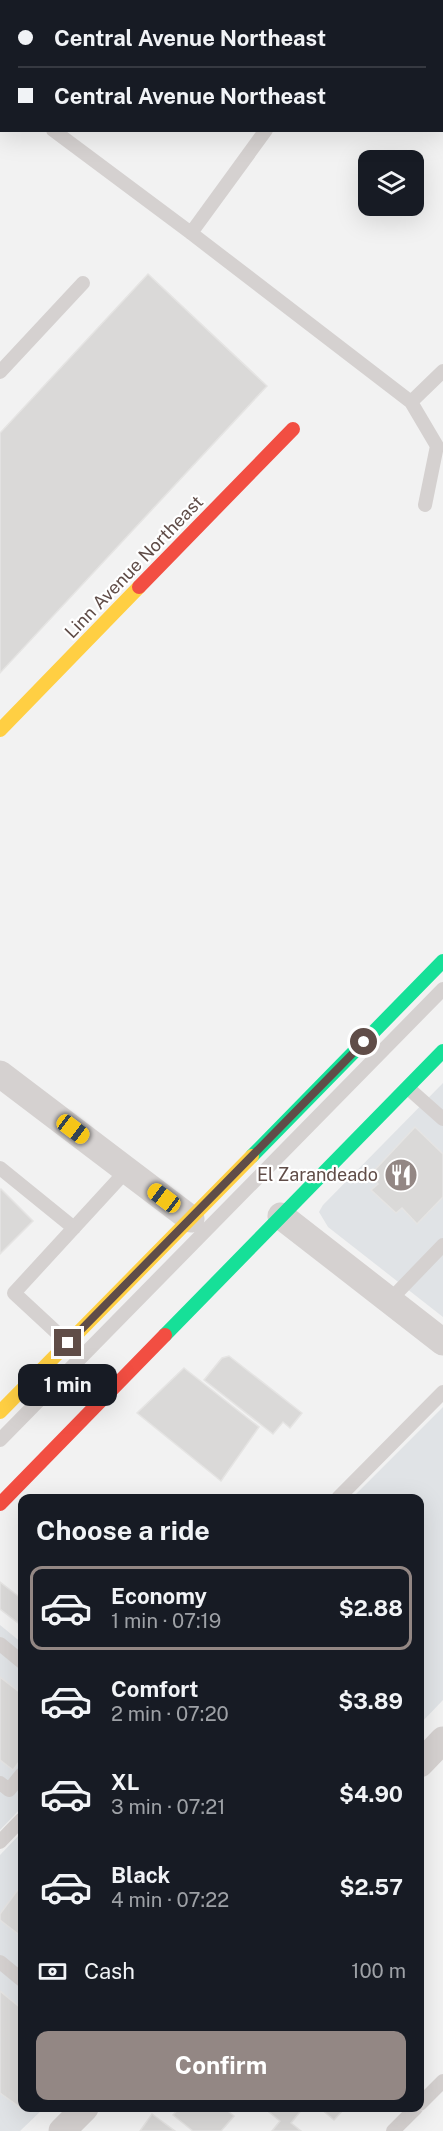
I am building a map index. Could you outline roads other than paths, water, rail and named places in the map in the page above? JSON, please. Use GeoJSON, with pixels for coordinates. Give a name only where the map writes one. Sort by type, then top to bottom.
{"type":"FeatureCollection","features":[{"type":"Feature","properties":{"kind":"main road","name":"Linn Avenue Northeast"},"geometry":{"type":"LineString","coordinates":[[0,730],[293,429]]}},
{"type":"Feature","properties":{"kind":"main road"},"geometry":{"type":"LineString","coordinates":[[0,1412],[443,962]]}},
{"type":"Feature","properties":{"kind":"main road"},"geometry":{"type":"LineString","coordinates":[[0,1504],[443,1052]]}},
{"type":"Feature","properties":{"kind":"street"},"geometry":{"type":"LineString","coordinates":[[0,1074],[191,1219]]}},
{"type":"Feature","properties":{"kind":"street"},"geometry":{"type":"LineString","coordinates":[[281,1216],[443,1342]]}},
{"type":"Feature","properties":{"kind":"street"},"geometry":{"type":"LineString","coordinates":[[424,1760],[443,1740]]}},
{"type":"Feature","properties":{"kind":"street"},"geometry":{"type":"LineString","coordinates":[[62,2131],[81,2112]]}},
{"type":"Feature","properties":{"kind":"lane"},"geometry":{"type":"LineString","coordinates":[[56,132],[411,402],[437,446],[425,505]]}},
{"type":"Feature","properties":{"kind":"lane"},"geometry":{"type":"LineString","coordinates":[[190,232],[265,132]]}},
{"type":"Feature","properties":{"kind":"lane"},"geometry":{"type":"LineString","coordinates":[[0,372],[83,284]]}},
{"type":"Feature","properties":{"kind":"lane"},"geometry":{"type":"LineString","coordinates":[[411,402],[443,371]]}},
{"type":"Feature","properties":{"kind":"lane"},"geometry":{"type":"LineString","coordinates":[[0,1440],[443,989]]}},
{"type":"Feature","properties":{"kind":"lane"},"geometry":{"type":"LineString","coordinates":[[408,1088],[443,1119]]}},
{"type":"Feature","properties":{"kind":"lane"},"geometry":{"type":"LineString","coordinates":[[0,1168],[74,1228]]}},
{"type":"Feature","properties":{"kind":"lane"},"geometry":{"type":"LineString","coordinates":[[68,1343],[14,1293],[127,1170]]}},
{"type":"Feature","properties":{"kind":"lane"},"geometry":{"type":"LineString","coordinates":[[390,1300],[443,1245]]}},
{"type":"Feature","properties":{"kind":"lane"},"geometry":{"type":"LineString","coordinates":[[342,1494],[443,1392]]}},
{"type":"Feature","properties":{"kind":"lane"},"geometry":{"type":"LineString","coordinates":[[0,1644],[18,1659]]}},
{"type":"Feature","properties":{"kind":"lane"},"geometry":{"type":"LineString","coordinates":[[0,1783],[9,1790],[18,1779]]}},
{"type":"Feature","properties":{"kind":"lane"},"geometry":{"type":"LineString","coordinates":[[0,1842],[18,1823]]}},
{"type":"Feature","properties":{"kind":"lane"},"geometry":{"type":"LineString","coordinates":[[0,1962],[18,1977]]}},
{"type":"Feature","properties":{"kind":"lane"},"geometry":{"type":"LineString","coordinates":[[424,2100],[443,2081]]}},
{"type":"Feature","properties":{"kind":"lane"},"geometry":{"type":"LineString","coordinates":[[393,2131],[412,2112]]}},
{"type":"Feature","properties":{"kind":"place","name":"El Zarandeado"},"geometry":{"type":"Point","coordinates":[401,1175]}}]}
